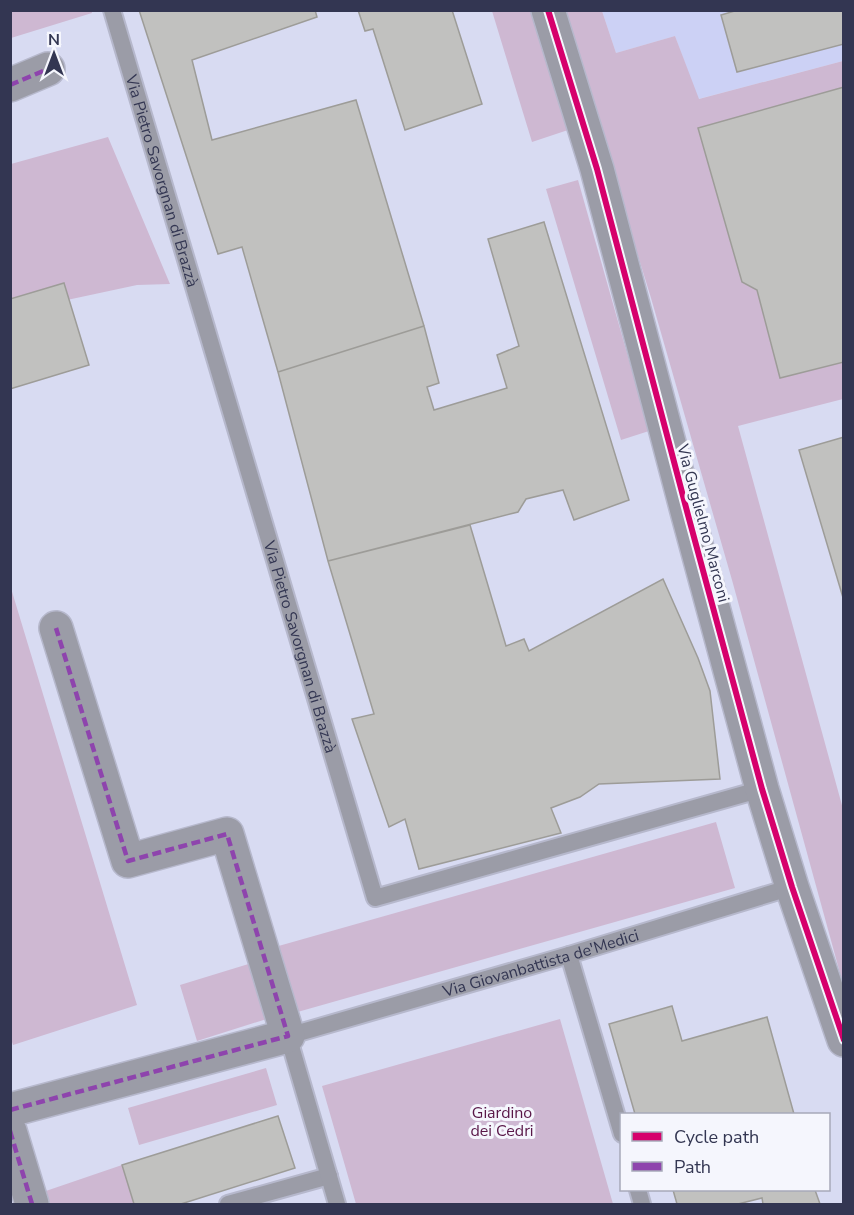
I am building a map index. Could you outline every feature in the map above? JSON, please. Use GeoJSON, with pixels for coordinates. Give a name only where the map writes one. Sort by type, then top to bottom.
{"type":"FeatureCollection","features":[{"type":"Feature","properties":{"kind":"street","name":"Via Guglielmo Marconi"},"geometry":{"type":"LineString","coordinates":[[548,10],[597,169],[762,789],[843,1040]]}},
{"type":"Feature","properties":{"kind":"street"},"geometry":{"type":"LineString","coordinates":[[10,85],[48,69]]}},
{"type":"Feature","properties":{"kind":"street"},"geometry":{"type":"LineString","coordinates":[[10,1110],[288,1035],[227,834],[128,861],[56,628]]}},
{"type":"Feature","properties":{"kind":"street"},"geometry":{"type":"LineString","coordinates":[[10,1131],[32,1204]]}},
{"type":"Feature","properties":{"kind":"lane","name":"Via Pietro Savorgnan di Brazzà"},"geometry":{"type":"LineString","coordinates":[[112,10],[375,898],[762,789]]}},
{"type":"Feature","properties":{"kind":"lane","name":"Via Giovanbattista de'Medici"},"geometry":{"type":"LineString","coordinates":[[288,1035],[569,955],[792,887]]}},
{"type":"Feature","properties":{"kind":"lane"},"geometry":{"type":"LineString","coordinates":[[569,955],[620,1131]]}},
{"type":"Feature","properties":{"kind":"lane"},"geometry":{"type":"LineString","coordinates":[[288,1035],[337,1204]]}},
{"type":"Feature","properties":{"kind":"lane"},"geometry":{"type":"LineString","coordinates":[[228,1204],[329,1176]]}},
{"type":"Feature","properties":{"kind":"shaded area"},"geometry":{"type":"Polygon","coordinates":[[[602,11],[843,11],[843,61],[698,99],[675,36],[616,53],[602,11]]]}},
{"type":"Feature","properties":{"kind":"green space"},"geometry":{"type":"Polygon","coordinates":[[[11,10],[91,10],[92,13],[11,38],[11,10]]]}},
{"type":"Feature","properties":{"kind":"green space"},"geometry":{"type":"Polygon","coordinates":[[[492,11],[534,11],[571,129],[532,142],[492,11]]]}},
{"type":"Feature","properties":{"kind":"green space"},"geometry":{"type":"Polygon","coordinates":[[[563,11],[602,11],[616,53],[675,36],[699,99],[843,61],[843,399],[738,426],[843,809],[843,984],[732,580],[651,298],[563,11]]]}},
{"type":"Feature","properties":{"kind":"green space"},"geometry":{"type":"Polygon","coordinates":[[[108,137],[170,284],[137,285],[11,312],[11,164],[108,137]]]}},
{"type":"Feature","properties":{"kind":"green space"},"geometry":{"type":"Polygon","coordinates":[[[578,180],[649,431],[621,440],[546,189],[578,180]]]}},
{"type":"Feature","properties":{"kind":"green space"},"geometry":{"type":"Polygon","coordinates":[[[10,585],[137,1005],[13,1045],[10,1036],[10,585]]]}},
{"type":"Feature","properties":{"kind":"green space"},"geometry":{"type":"Polygon","coordinates":[[[716,822],[735,888],[294,1013],[275,947],[716,822]]]}},
{"type":"Feature","properties":{"kind":"green space"},"geometry":{"type":"Polygon","coordinates":[[[255,962],[273,1017],[197,1041],[180,985],[255,962]]]}},
{"type":"Feature","properties":{"kind":"green space","name":"Giardino dei Cedri"},"geometry":{"type":"Polygon","coordinates":[[[560,1019],[613,1204],[356,1204],[322,1086],[560,1019]]]}},
{"type":"Feature","properties":{"kind":"green space"},"geometry":{"type":"Polygon","coordinates":[[[266,1068],[277,1105],[139,1145],[128,1108],[266,1068]]]}},
{"type":"Feature","properties":{"kind":"green space"},"geometry":{"type":"Polygon","coordinates":[[[122,1165],[135,1204],[44,1204],[40,1193],[122,1165]]]}},
{"type":"Feature","properties":{"kind":"building"},"geometry":{"type":"Polygon","coordinates":[[[139,10],[315,10],[317,17],[192,60],[212,140],[356,100],[424,326],[278,372],[242,247],[218,254],[139,10]]]}},
{"type":"Feature","properties":{"kind":"building"},"geometry":{"type":"Polygon","coordinates":[[[358,10],[452,10],[482,104],[405,130],[373,29],[365,31],[358,10]]]}},
{"type":"Feature","properties":{"kind":"building"},"geometry":{"type":"Polygon","coordinates":[[[738,10],[844,10],[844,44],[737,72],[721,15],[738,10]]]}},
{"type":"Feature","properties":{"kind":"building"},"geometry":{"type":"Polygon","coordinates":[[[844,87],[844,362],[780,378],[757,290],[742,282],[698,128],[844,87]]]}},
{"type":"Feature","properties":{"kind":"building"},"geometry":{"type":"Polygon","coordinates":[[[544,222],[629,500],[574,520],[563,490],[526,499],[518,512],[328,561],[278,372],[424,326],[439,383],[427,387],[434,410],[507,388],[497,355],[519,346],[488,239],[544,222]]]}},
{"type":"Feature","properties":{"kind":"building"},"geometry":{"type":"Polygon","coordinates":[[[64,283],[89,365],[10,389],[10,299],[64,283]]]}},
{"type":"Feature","properties":{"kind":"building"},"geometry":{"type":"Polygon","coordinates":[[[844,437],[844,601],[799,450],[844,437]]]}},
{"type":"Feature","properties":{"kind":"building"},"geometry":{"type":"Polygon","coordinates":[[[470,525],[506,646],[524,639],[529,651],[663,579],[710,691],[720,779],[599,784],[580,797],[551,808],[561,833],[419,869],[405,819],[389,827],[352,719],[374,714],[328,561],[470,525]]]}},
{"type":"Feature","properties":{"kind":"building"},"geometry":{"type":"Polygon","coordinates":[[[672,1006],[682,1041],[767,1017],[794,1113],[635,1113],[609,1024],[672,1006]]]}},
{"type":"Feature","properties":{"kind":"building"},"geometry":{"type":"Polygon","coordinates":[[[278,1116],[295,1168],[181,1204],[134,1204],[122,1165],[278,1116]]]}},
{"type":"Feature","properties":{"kind":"building"},"geometry":{"type":"Polygon","coordinates":[[[673,1191],[815,1191],[820,1204],[763,1204],[762,1198],[738,1204],[677,1204],[673,1191]]]}},
{"type":"Feature","properties":{"kind":"marked path"},"geometry":{"type":"LineString","coordinates":[[10,85],[48,69]]}},
{"type":"Feature","properties":{"kind":"marked path"},"geometry":{"type":"LineString","coordinates":[[10,1110],[288,1036],[227,834],[128,861],[56,628]]}},
{"type":"Feature","properties":{"kind":"marked path"},"geometry":{"type":"LineString","coordinates":[[10,1131],[32,1204]]}},
{"type":"Feature","properties":{"kind":"cycle path"},"geometry":{"type":"LineString","coordinates":[[548,10],[597,169],[762,789],[792,887],[844,1040]]}}]}
